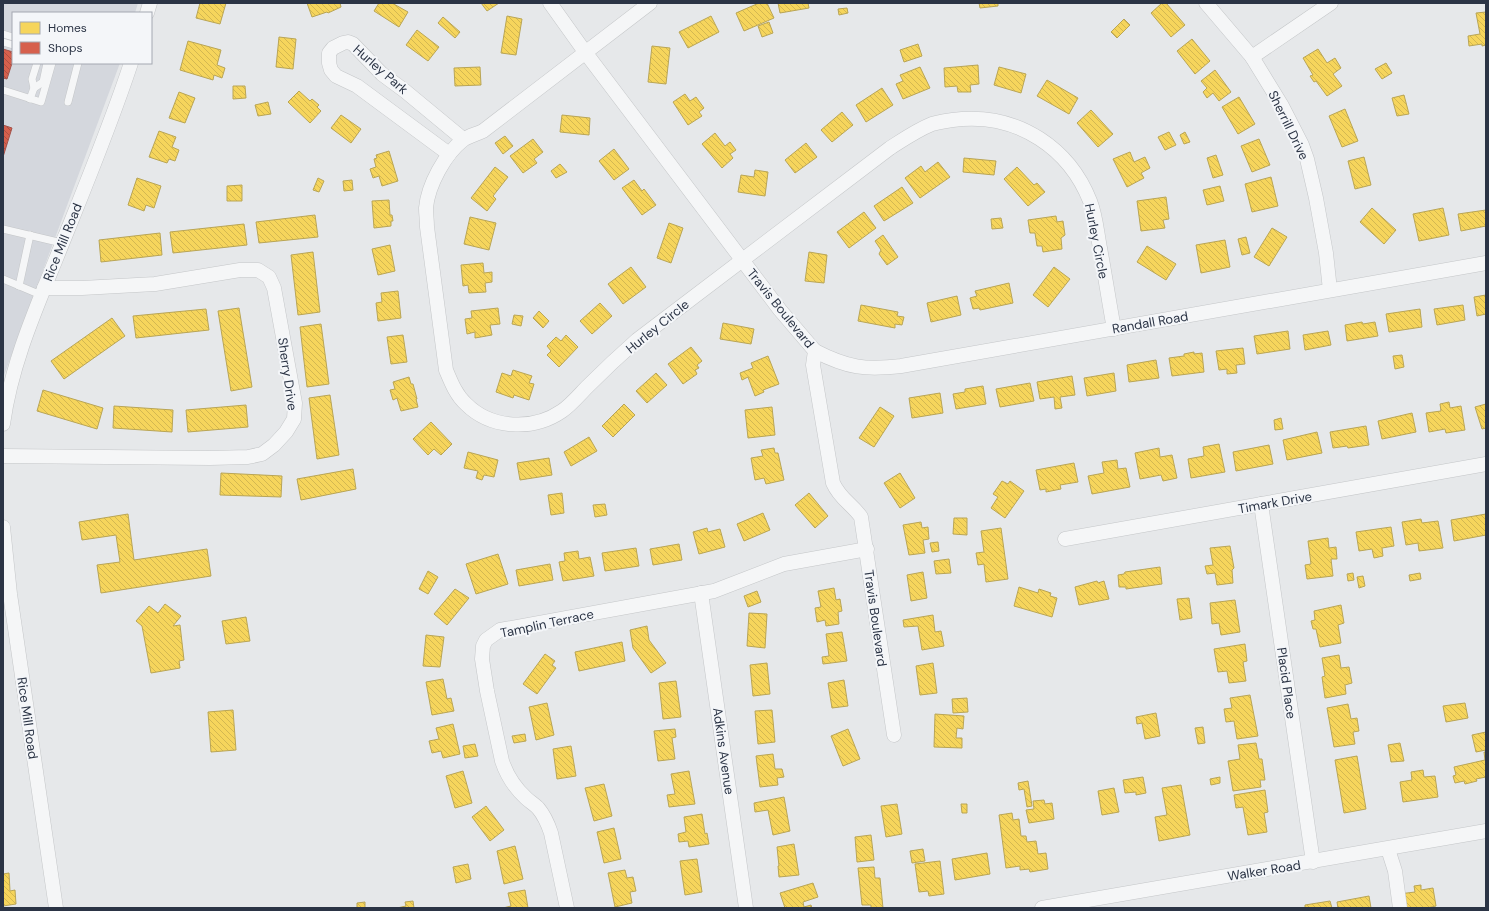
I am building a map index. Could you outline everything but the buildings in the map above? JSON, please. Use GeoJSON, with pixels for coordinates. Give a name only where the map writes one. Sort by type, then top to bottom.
{"type":"FeatureCollection","features":[{"type":"Feature","properties":{"kind":"street","name":"Travis Boulevard"},"geometry":{"type":"LineString","coordinates":[[550,3],[585,52],[780,310],[816,351],[813,365],[833,483],[842,498],[862,517],[894,735]]}},
{"type":"Feature","properties":{"kind":"street"},"geometry":{"type":"LineString","coordinates":[[585,52],[650,3]]}},
{"type":"Feature","properties":{"kind":"street","name":"Sherrill Drive"},"geometry":{"type":"LineString","coordinates":[[1206,3],[1252,57],[1282,106],[1302,145],[1307,159],[1326,253],[1330,290]]}},
{"type":"Feature","properties":{"kind":"street"},"geometry":{"type":"LineString","coordinates":[[1252,57],[1331,3]]}},
{"type":"Feature","properties":{"kind":"street","name":"Hurley Park"},"geometry":{"type":"LineString","coordinates":[[449,154],[357,86],[336,76],[331,70],[328,58],[329,53],[333,48],[348,42],[354,44],[382,74],[464,140]]}},
{"type":"Feature","properties":{"kind":"street","name":"Hurley Circle"},"geometry":{"type":"LineString","coordinates":[[585,52],[483,131],[464,140],[449,154],[439,170],[432,186],[426,207],[427,227],[446,370],[452,384],[466,405],[495,422],[520,425],[530,424],[540,422],[563,411],[614,360],[637,340],[890,148],[918,130],[933,124],[953,120],[971,119],[1008,123],[1024,129],[1055,150],[1066,161],[1084,188],[1095,216],[1114,329]]}},
{"type":"Feature","properties":{"kind":"street","name":"Rice Mill Road"},"geometry":{"type":"LineString","coordinates":[[3,424],[7,397],[7,380],[96,160],[131,64]]}},
{"type":"Feature","properties":{"kind":"street","name":"Randall Road"},"geometry":{"type":"LineString","coordinates":[[816,351],[843,364],[858,368],[876,369],[901,366],[1486,263]]}},
{"type":"Feature","properties":{"kind":"street","name":"Sherry Drive"},"geometry":{"type":"LineString","coordinates":[[3,456],[195,458],[248,456],[262,454],[274,446],[286,432],[294,419],[295,403],[274,288],[269,277],[258,270],[240,270],[155,284],[42,292]]}},
{"type":"Feature","properties":{"kind":"street","name":"Timark Drive"},"geometry":{"type":"LineString","coordinates":[[1065,539],[1486,464]]}},
{"type":"Feature","properties":{"kind":"street","name":"Placid Place"},"geometry":{"type":"LineString","coordinates":[[1261,504],[1313,862]]}},
{"type":"Feature","properties":{"kind":"street","name":"Rice Mill Road"},"geometry":{"type":"LineString","coordinates":[[3,527],[14,618],[56,908]]}},
{"type":"Feature","properties":{"kind":"street","name":"Tamplin Terrace"},"geometry":{"type":"LineString","coordinates":[[567,908],[548,823],[538,808],[525,798],[513,784],[506,772],[495,729],[482,659],[483,646],[491,636],[500,630],[714,591],[784,564],[866,549]]}},
{"type":"Feature","properties":{"kind":"street","name":"Adkins Avenue"},"geometry":{"type":"LineString","coordinates":[[701,593],[746,908]]}},
{"type":"Feature","properties":{"kind":"street","name":"Walker Road"},"geometry":{"type":"LineString","coordinates":[[1042,908],[1119,901],[1313,862],[1486,831]]}},
{"type":"Feature","properties":{"kind":"street"},"geometry":{"type":"LineString","coordinates":[[1388,849],[1395,871],[1400,908]]}},
{"type":"Feature","properties":{"kind":"lane"},"geometry":{"type":"LineString","coordinates":[[30,99],[34,88],[32,79],[37,64]]}},
{"type":"Feature","properties":{"kind":"lane"},"geometry":{"type":"LineString","coordinates":[[34,88],[43,82],[46,64]]}},
{"type":"Feature","properties":{"kind":"lane"},"geometry":{"type":"LineString","coordinates":[[3,90],[41,102],[52,64]]}},
{"type":"Feature","properties":{"kind":"lane"},"geometry":{"type":"LineString","coordinates":[[68,102],[78,64]]}},
{"type":"Feature","properties":{"kind":"lane"},"geometry":{"type":"LineString","coordinates":[[3,229],[62,243]]}},
{"type":"Feature","properties":{"kind":"lane"},"geometry":{"type":"LineString","coordinates":[[19,286],[30,235]]}},
{"type":"Feature","properties":{"kind":"lane"},"geometry":{"type":"LineString","coordinates":[[3,279],[19,286],[42,292]]}},
{"type":"Feature","properties":{"kind":"shaded area"},"geometry":{"type":"Polygon","coordinates":[[[3,3],[138,3],[135,12],[12,12],[12,64],[120,64],[3,378],[3,3]]]}}]}
